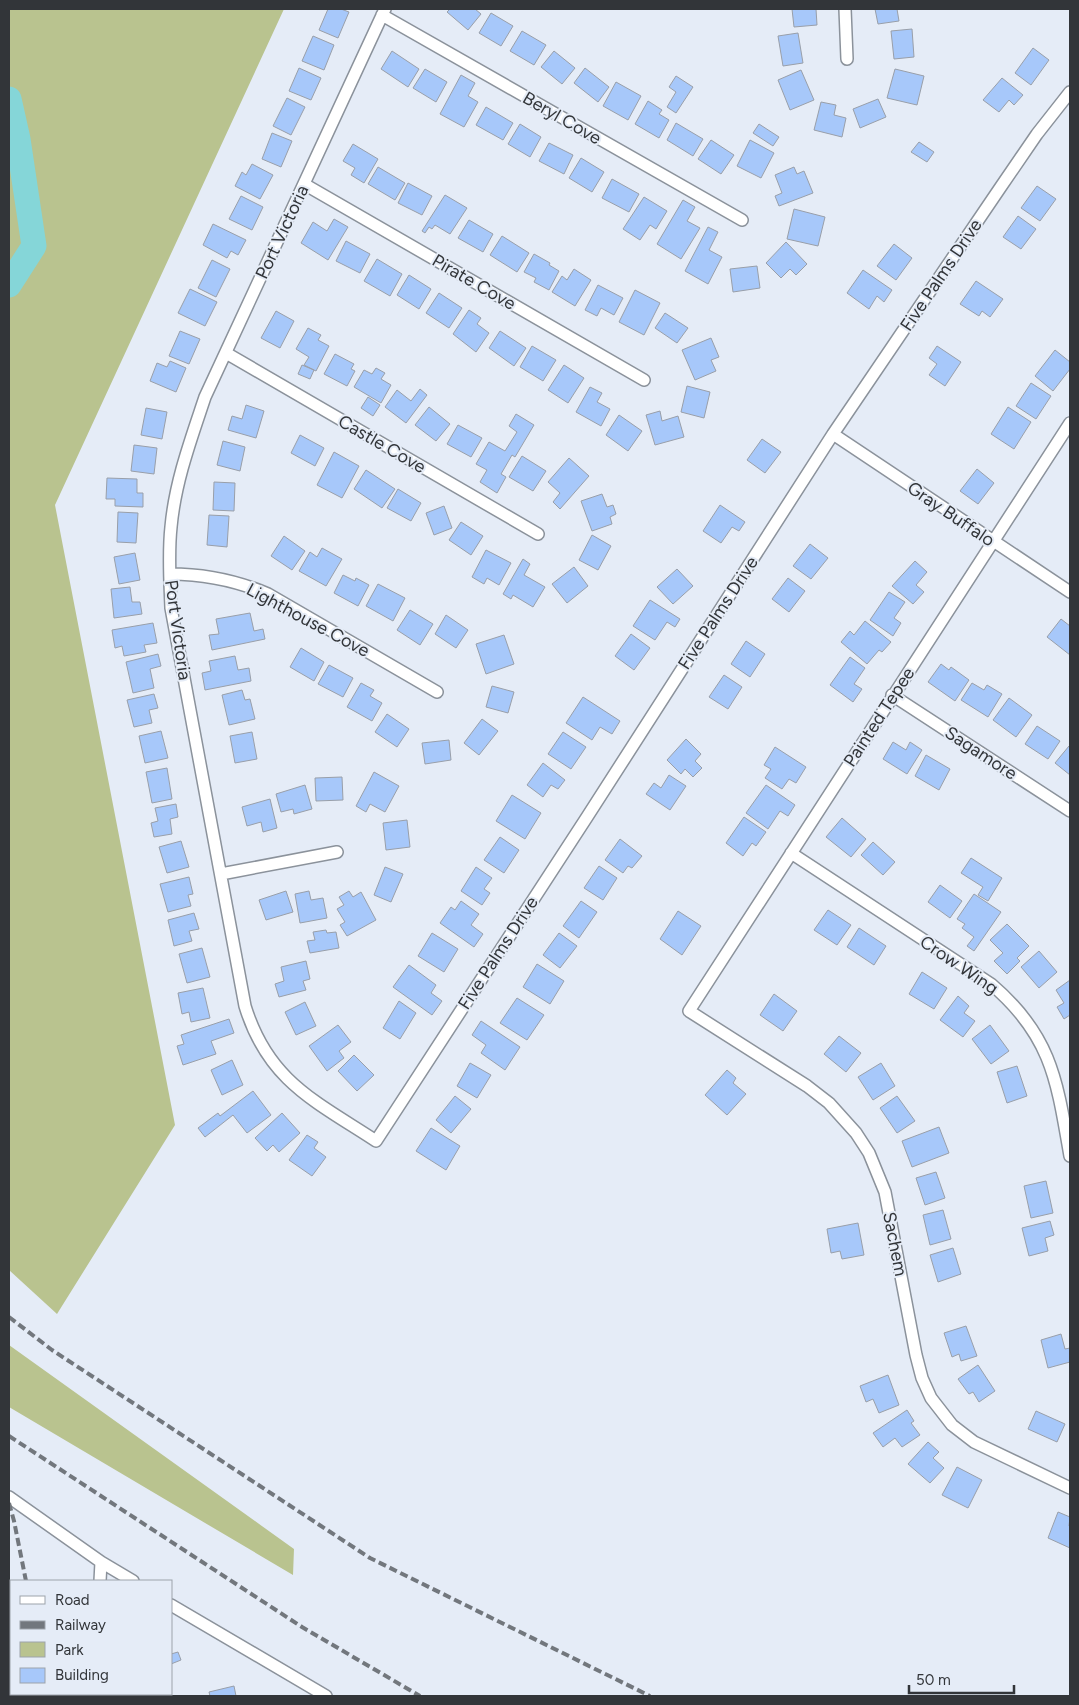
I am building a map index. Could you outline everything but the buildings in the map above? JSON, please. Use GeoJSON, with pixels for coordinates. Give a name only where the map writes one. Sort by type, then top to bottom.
{"type":"FeatureCollection","features":[{"type":"Feature","properties":{"kind":"street"},"geometry":{"type":"LineString","coordinates":[[845,9],[847,59]]}},
{"type":"Feature","properties":{"kind":"street","name":"Port Victoria"},"geometry":{"type":"LineString","coordinates":[[376,1141],[296,1088],[264,1051],[256,1037],[244,1006],[171,608],[170,574],[171,527],[178,485],[205,397],[383,12]]}},
{"type":"Feature","properties":{"kind":"street","name":"Beryl Cove"},"geometry":{"type":"LineString","coordinates":[[383,12],[742,220]]}},
{"type":"Feature","properties":{"kind":"street","name":"Five Palms Drive"},"geometry":{"type":"LineString","coordinates":[[376,1141],[833,434],[1037,134],[1070,92]]}},
{"type":"Feature","properties":{"kind":"street","name":"Pirate Cove"},"geometry":{"type":"LineString","coordinates":[[304,184],[644,380]]}},
{"type":"Feature","properties":{"kind":"street","name":"Castle Cove"},"geometry":{"type":"LineString","coordinates":[[226,353],[538,534]]}},
{"type":"Feature","properties":{"kind":"street","name":"Painted Tepee"},"geometry":{"type":"LineString","coordinates":[[689,1011],[1070,423]]}},
{"type":"Feature","properties":{"kind":"street","name":"Gray Buffalo"},"geometry":{"type":"LineString","coordinates":[[833,434],[1070,592]]}},
{"type":"Feature","properties":{"kind":"street","name":"Lighthouse Cove"},"geometry":{"type":"LineString","coordinates":[[170,574],[212,576],[231,580],[268,594],[437,692]]}},
{"type":"Feature","properties":{"kind":"street","name":"Sagamore"},"geometry":{"type":"LineString","coordinates":[[892,695],[1070,811]]}},
{"type":"Feature","properties":{"kind":"street"},"geometry":{"type":"LineString","coordinates":[[220,874],[337,852]]}},
{"type":"Feature","properties":{"kind":"street","name":"Crow Wing"},"geometry":{"type":"LineString","coordinates":[[791,853],[990,984],[1019,1011],[1031,1027],[1049,1061],[1060,1099],[1070,1156]]}},
{"type":"Feature","properties":{"kind":"street","name":"Sachem"},"geometry":{"type":"LineString","coordinates":[[689,1011],[807,1086],[829,1103],[856,1133],[869,1154],[885,1192],[922,1378],[931,1398],[952,1425],[974,1442],[1070,1485]]}},
{"type":"Feature","properties":{"kind":"street"},"geometry":{"type":"LineString","coordinates":[[9,1497],[101,1562],[130,1580]]}},
{"type":"Feature","properties":{"kind":"street"},"geometry":{"type":"LineString","coordinates":[[100,1580],[101,1562]]}},
{"type":"Feature","properties":{"kind":"street"},"geometry":{"type":"LineString","coordinates":[[172,1606],[326,1696]]}},
{"type":"Feature","properties":{"kind":"green space"},"geometry":{"type":"Polygon","coordinates":[[[9,9],[284,9],[55,505],[175,1125],[57,1314],[9,1270],[9,9]]]}},
{"type":"Feature","properties":{"kind":"green space"},"geometry":{"type":"Polygon","coordinates":[[[9,1345],[294,1549],[293,1575],[9,1407],[9,1345]]]}},
{"type":"Feature","properties":{"kind":"waterway"},"geometry":{"type":"LineString","coordinates":[[9,99],[18,139],[34,246],[9,285]]}},
{"type":"Feature","properties":{"kind":"railway"},"geometry":{"type":"LineString","coordinates":[[9,1317],[52,1350],[370,1558],[650,1696]]}},
{"type":"Feature","properties":{"kind":"railway"},"geometry":{"type":"LineString","coordinates":[[9,1436],[302,1627],[420,1696]]}},
{"type":"Feature","properties":{"kind":"railway"},"geometry":{"type":"LineString","coordinates":[[9,1503],[26,1580]]}}]}
